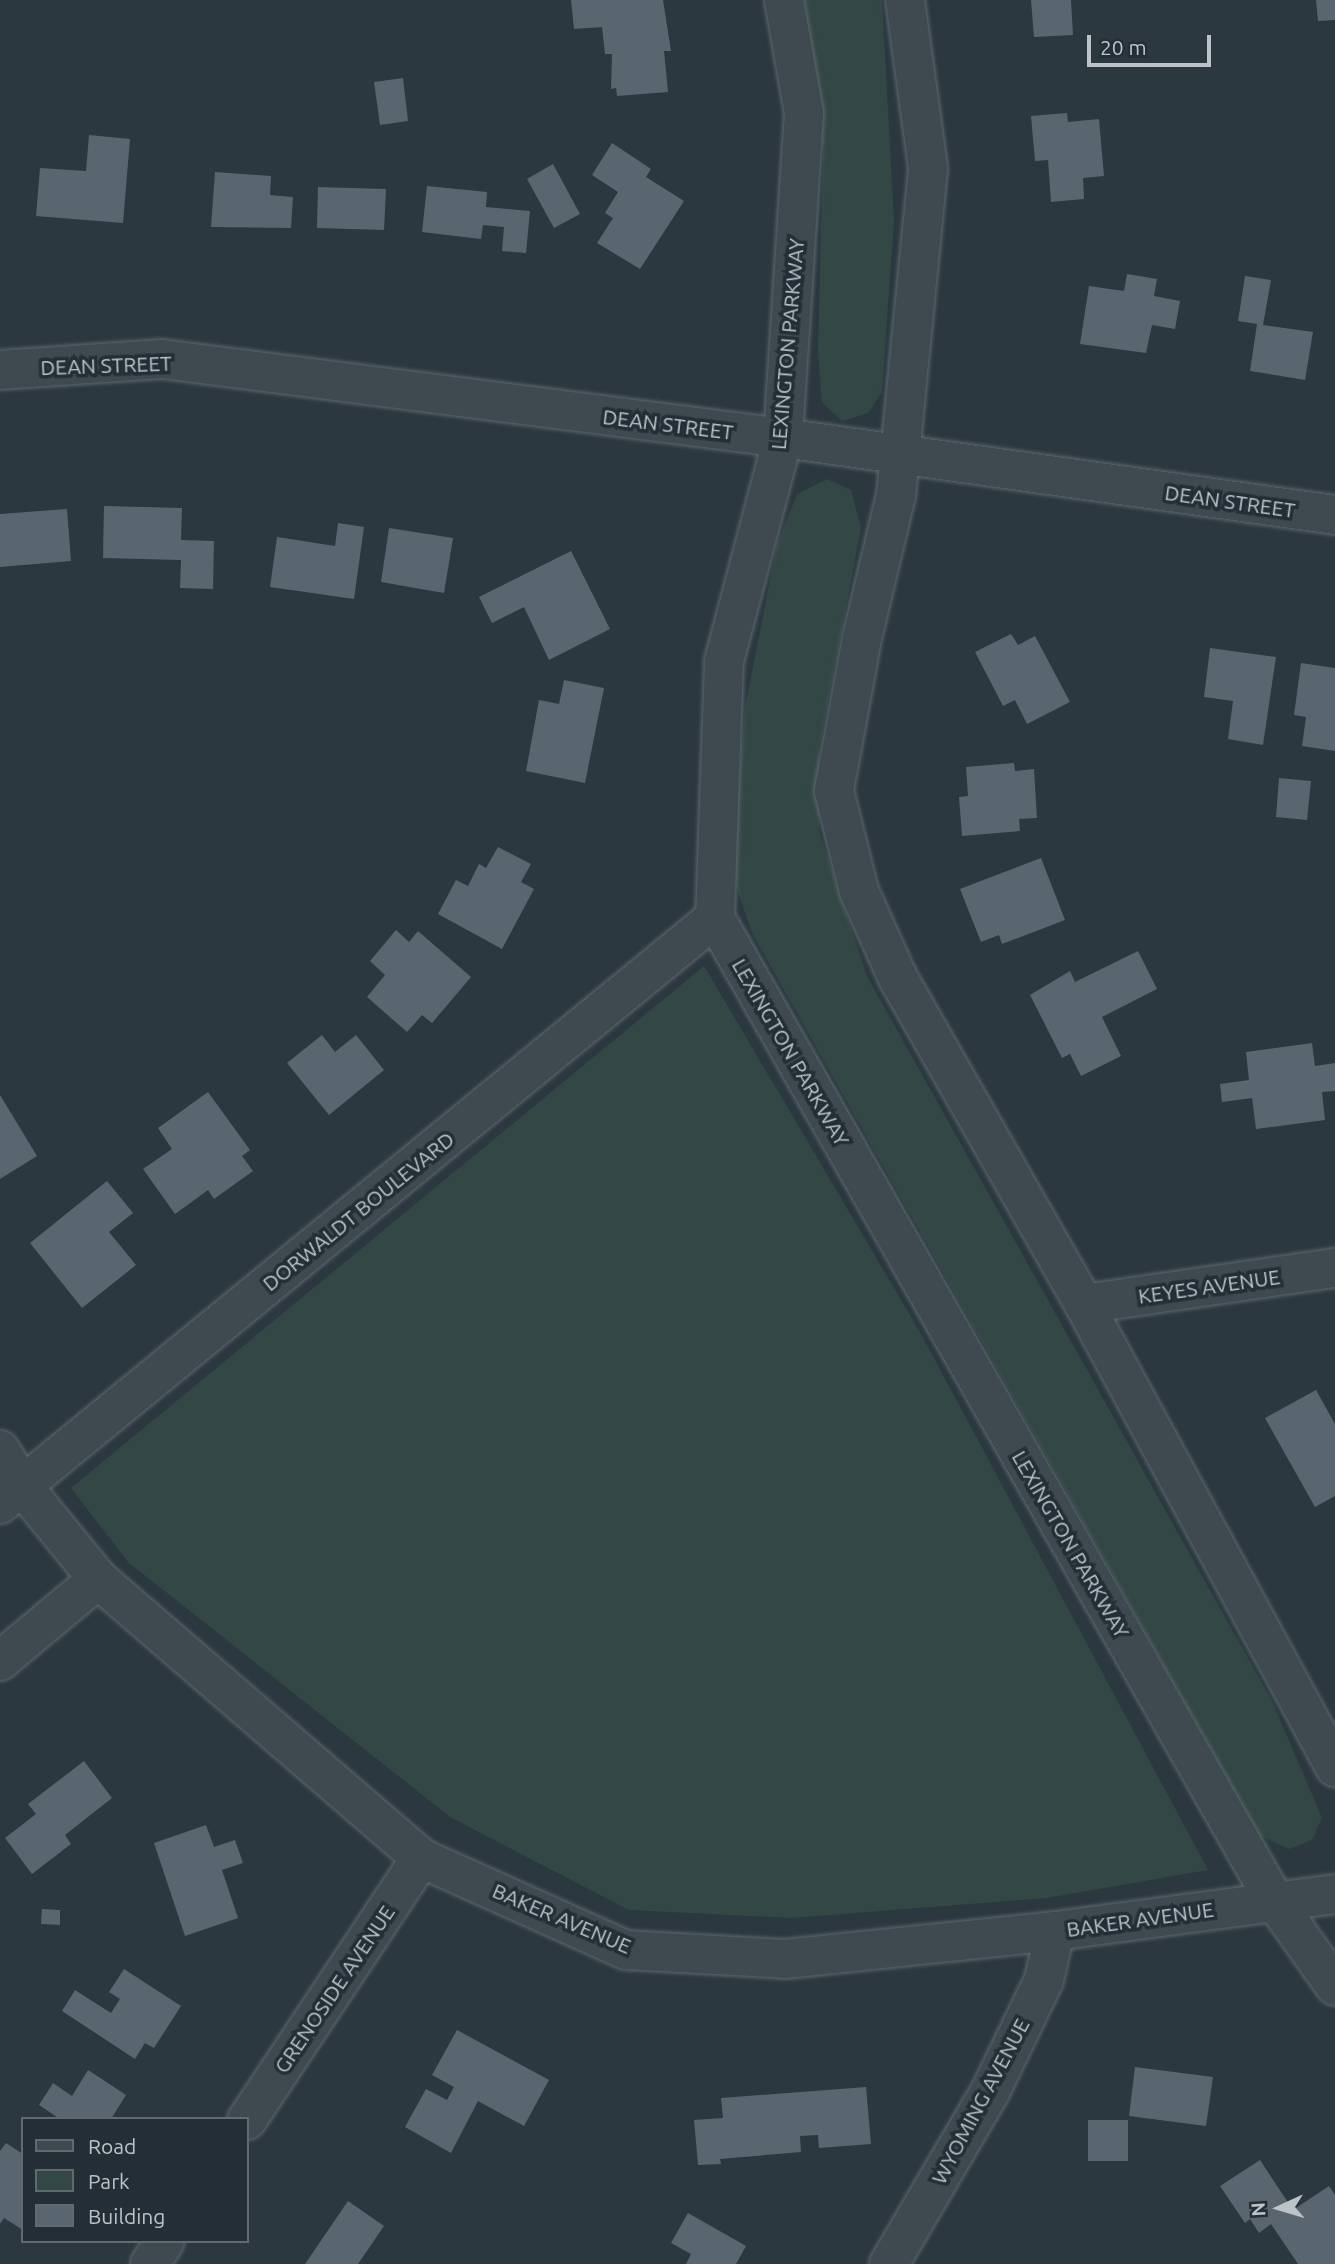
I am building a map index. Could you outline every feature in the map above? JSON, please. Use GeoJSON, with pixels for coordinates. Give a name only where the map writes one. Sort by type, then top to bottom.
{"type":"FeatureCollection","features":[{"type":"Feature","properties":{"kind":"street","name":"LEXINGTON PARKWAY"},"geometry":{"type":"LineString","coordinates":[[784,0],[804,113],[783,438],[723,661],[715,918],[1274,1900],[1335,1986]]}},
{"type":"Feature","properties":{"kind":"street"},"geometry":{"type":"LineString","coordinates":[[905,0],[928,169],[901,455],[834,791],[859,891],[898,978],[1084,1304],[1335,1767]]}},
{"type":"Feature","properties":{"kind":"street","name":"DEAN STREET"},"geometry":{"type":"LineString","coordinates":[[0,370],[162,359],[783,438],[1335,515]]}},
{"type":"Feature","properties":{"kind":"street","name":"DORWALDT BOULEVARD"},"geometry":{"type":"LineString","coordinates":[[12,1495],[715,918]]}},
{"type":"Feature","properties":{"kind":"street","name":"KEYES AVENUE"},"geometry":{"type":"LineString","coordinates":[[1084,1304],[1335,1268]]}},
{"type":"Feature","properties":{"kind":"street","name":"BAKER AVENUE"},"geometry":{"type":"LineString","coordinates":[[0,1450],[12,1495],[98,1579],[421,1858],[626,1950],[785,1959],[1055,1931],[1335,1894]]}},
{"type":"Feature","properties":{"kind":"street"},"geometry":{"type":"LineString","coordinates":[[0,1661],[98,1579]]}},
{"type":"Feature","properties":{"kind":"street","name":"GRENOSIDE AVENUE"},"geometry":{"type":"LineString","coordinates":[[248,2118],[421,1858]]}},
{"type":"Feature","properties":{"kind":"street","name":"WYOMING AVENUE"},"geometry":{"type":"LineString","coordinates":[[889,2264],[990,2092],[1044,1980],[1055,1931]]}},
{"type":"Feature","properties":{"kind":"street"},"geometry":{"type":"LineString","coordinates":[[150,2264],[164,2243]]}},
{"type":"Feature","properties":{"kind":"green space"},"geometry":{"type":"Polygon","coordinates":[[[805,0],[882,0],[894,221],[882,392],[868,413],[842,421],[822,402],[818,351],[823,151],[805,0]]]}},
{"type":"Feature","properties":{"kind":"green space"},"geometry":{"type":"Polygon","coordinates":[[[827,479],[851,490],[861,528],[819,749],[819,831],[867,976],[1273,1703],[1322,1818],[1312,1840],[1289,1849],[1260,1836],[752,933],[731,871],[745,708],[777,544],[797,494],[827,479]]]}},
{"type":"Feature","properties":{"kind":"green space"},"geometry":{"type":"Polygon","coordinates":[[[704,966],[920,1332],[1208,1870],[1047,1898],[791,1918],[629,1910],[450,1817],[128,1562],[71,1488],[704,966]]]}},
{"type":"Feature","properties":{"kind":"building"},"geometry":{"type":"Polygon","coordinates":[[[571,0],[663,0],[671,51],[664,51],[668,92],[617,96],[616,88],[611,89],[612,54],[605,54],[602,27],[574,29],[571,0]]]}},
{"type":"Feature","properties":{"kind":"building"},"geometry":{"type":"Polygon","coordinates":[[[1031,0],[1071,0],[1073,35],[1034,37],[1031,0]]]}},
{"type":"Feature","properties":{"kind":"building"},"geometry":{"type":"Polygon","coordinates":[[[1316,0],[1335,0],[1335,20],[1318,21],[1316,0]]]}},
{"type":"Feature","properties":{"kind":"building"},"geometry":{"type":"Polygon","coordinates":[[[403,78],[408,121],[380,125],[374,82],[403,78]]]}},
{"type":"Feature","properties":{"kind":"building"},"geometry":{"type":"Polygon","coordinates":[[[1067,113],[1068,122],[1099,119],[1104,176],[1083,178],[1084,199],[1051,202],[1048,160],[1035,161],[1031,116],[1067,113]]]}},
{"type":"Feature","properties":{"kind":"building"},"geometry":{"type":"Polygon","coordinates":[[[89,135],[130,139],[123,223],[36,216],[40,168],[86,171],[89,135]]]}},
{"type":"Feature","properties":{"kind":"building"},"geometry":{"type":"Polygon","coordinates":[[[612,143],[651,169],[646,177],[684,201],[640,269],[597,243],[613,218],[605,213],[618,192],[592,175],[612,143]]]}},
{"type":"Feature","properties":{"kind":"building"},"geometry":{"type":"Polygon","coordinates":[[[553,164],[580,214],[554,228],[527,179],[553,164]]]}},
{"type":"Feature","properties":{"kind":"building"},"geometry":{"type":"Polygon","coordinates":[[[215,172],[271,176],[270,195],[293,197],[291,228],[211,227],[215,172]]]}},
{"type":"Feature","properties":{"kind":"building"},"geometry":{"type":"Polygon","coordinates":[[[427,186],[487,192],[486,207],[530,211],[526,253],[502,251],[504,227],[483,225],[481,239],[422,232],[427,186]]]}},
{"type":"Feature","properties":{"kind":"building"},"geometry":{"type":"Polygon","coordinates":[[[318,187],[386,189],[384,230],[317,228],[318,187]]]}},
{"type":"Feature","properties":{"kind":"building"},"geometry":{"type":"Polygon","coordinates":[[[1127,274],[1157,279],[1154,296],[1180,301],[1175,329],[1152,325],[1146,353],[1080,344],[1089,286],[1124,291],[1127,274]]]}},
{"type":"Feature","properties":{"kind":"building"},"geometry":{"type":"Polygon","coordinates":[[[1245,276],[1271,280],[1263,325],[1313,332],[1305,380],[1250,371],[1257,324],[1238,321],[1245,276]]]}},
{"type":"Feature","properties":{"kind":"building"},"geometry":{"type":"Polygon","coordinates":[[[104,506],[182,508],[181,540],[214,541],[213,589],[180,588],[181,560],[103,558],[104,506]]]}},
{"type":"Feature","properties":{"kind":"building"},"geometry":{"type":"Polygon","coordinates":[[[67,509],[71,561],[0,567],[0,514],[67,509]]]}},
{"type":"Feature","properties":{"kind":"building"},"geometry":{"type":"Polygon","coordinates":[[[338,523],[364,527],[354,599],[270,587],[277,537],[335,546],[338,523]]]}},
{"type":"Feature","properties":{"kind":"building"},"geometry":{"type":"Polygon","coordinates":[[[389,528],[453,538],[444,593],[381,582],[389,528]]]}},
{"type":"Feature","properties":{"kind":"building"},"geometry":{"type":"Polygon","coordinates":[[[571,551],[610,629],[549,660],[524,607],[492,623],[479,597],[571,551]]]}},
{"type":"Feature","properties":{"kind":"building"},"geometry":{"type":"Polygon","coordinates":[[[1011,634],[1018,645],[1035,636],[1070,702],[1027,724],[1015,700],[1003,706],[975,652],[1011,634]]]}},
{"type":"Feature","properties":{"kind":"building"},"geometry":{"type":"Polygon","coordinates":[[[1210,648],[1276,657],[1263,745],[1228,739],[1233,701],[1204,697],[1210,648]]]}},
{"type":"Feature","properties":{"kind":"building"},"geometry":{"type":"Polygon","coordinates":[[[1301,663],[1335,668],[1335,751],[1302,746],[1306,717],[1294,715],[1301,663]]]}},
{"type":"Feature","properties":{"kind":"building"},"geometry":{"type":"Polygon","coordinates":[[[564,680],[604,688],[585,783],[526,771],[539,700],[559,704],[564,680]]]}},
{"type":"Feature","properties":{"kind":"building"},"geometry":{"type":"Polygon","coordinates":[[[1014,763],[1015,771],[1034,769],[1037,818],[1019,819],[1020,831],[962,836],[959,797],[968,796],[966,767],[1014,763]]]}},
{"type":"Feature","properties":{"kind":"building"},"geometry":{"type":"Polygon","coordinates":[[[1279,778],[1311,781],[1307,820],[1276,817],[1279,778]]]}},
{"type":"Feature","properties":{"kind":"building"},"geometry":{"type":"Polygon","coordinates":[[[498,847],[531,864],[521,882],[534,889],[502,949],[438,914],[456,880],[468,886],[479,864],[486,868],[498,847]]]}},
{"type":"Feature","properties":{"kind":"building"},"geometry":{"type":"Polygon","coordinates":[[[1041,858],[1065,920],[1002,944],[999,935],[981,942],[960,889],[1041,858]]]}},
{"type":"Feature","properties":{"kind":"building"},"geometry":{"type":"Polygon","coordinates":[[[396,930],[409,942],[418,931],[471,977],[432,1023],[422,1015],[407,1032],[367,997],[385,975],[370,961],[396,930]]]}},
{"type":"Feature","properties":{"kind":"building"},"geometry":{"type":"Polygon","coordinates":[[[1138,951],[1157,989],[1102,1017],[1121,1056],[1081,1076],[1070,1054],[1062,1058],[1030,995],[1070,971],[1075,982],[1138,951]]]}},
{"type":"Feature","properties":{"kind":"building"},"geometry":{"type":"Polygon","coordinates":[[[322,1035],[335,1052],[356,1035],[384,1070],[329,1115],[287,1063],[322,1035]]]}},
{"type":"Feature","properties":{"kind":"building"},"geometry":{"type":"Polygon","coordinates":[[[1312,1043],[1315,1066],[1335,1063],[1335,1091],[1322,1092],[1325,1120],[1256,1129],[1252,1098],[1222,1102],[1220,1084],[1249,1080],[1246,1052],[1312,1043]]]}},
{"type":"Feature","properties":{"kind":"building"},"geometry":{"type":"Polygon","coordinates":[[[208,1092],[250,1150],[242,1156],[253,1171],[214,1199],[208,1190],[175,1214],[143,1169],[172,1149],[158,1128],[208,1092]]]}},
{"type":"Feature","properties":{"kind":"building"},"geometry":{"type":"Polygon","coordinates":[[[0,1095],[37,1156],[0,1179],[0,1095]]]}},
{"type":"Feature","properties":{"kind":"building"},"geometry":{"type":"Polygon","coordinates":[[[107,1181],[133,1213],[109,1232],[136,1265],[82,1308],[30,1243],[107,1181]]]}},
{"type":"Feature","properties":{"kind":"building"},"geometry":{"type":"Polygon","coordinates":[[[1316,1390],[1335,1424],[1335,1496],[1315,1507],[1265,1418],[1316,1390]]]}},
{"type":"Feature","properties":{"kind":"building"},"geometry":{"type":"Polygon","coordinates":[[[84,1761],[112,1798],[65,1835],[71,1844],[32,1874],[5,1838],[36,1814],[28,1804],[84,1761]]]}},
{"type":"Feature","properties":{"kind":"building"},"geometry":{"type":"Polygon","coordinates":[[[206,1825],[214,1847],[235,1840],[243,1863],[222,1870],[238,1918],[185,1936],[154,1843],[206,1825]]]}},
{"type":"Feature","properties":{"kind":"building"},"geometry":{"type":"Polygon","coordinates":[[[42,1909],[60,1910],[60,1925],[41,1924],[42,1909]]]}},
{"type":"Feature","properties":{"kind":"building"},"geometry":{"type":"Polygon","coordinates":[[[124,1969],[181,2006],[154,2048],[145,2043],[135,2059],[62,2011],[75,1990],[111,2013],[120,1999],[109,1992],[124,1969]]]}},
{"type":"Feature","properties":{"kind":"building"},"geometry":{"type":"Polygon","coordinates":[[[457,2030],[549,2080],[524,2126],[478,2101],[451,2153],[405,2127],[426,2089],[447,2100],[454,2087],[432,2075],[457,2030]]]}},
{"type":"Feature","properties":{"kind":"building"},"geometry":{"type":"Polygon","coordinates":[[[1135,2067],[1213,2077],[1206,2126],[1129,2116],[1135,2067]]]}},
{"type":"Feature","properties":{"kind":"building"},"geometry":{"type":"Polygon","coordinates":[[[88,2070],[126,2095],[112,2117],[57,2117],[39,2105],[53,2083],[72,2096],[88,2070]]]}},
{"type":"Feature","properties":{"kind":"building"},"geometry":{"type":"Polygon","coordinates":[[[866,2087],[871,2144],[819,2148],[818,2135],[800,2136],[801,2152],[720,2159],[721,2164],[698,2165],[694,2120],[723,2118],[721,2098],[866,2087]]]}},
{"type":"Feature","properties":{"kind":"building"},"geometry":{"type":"Polygon","coordinates":[[[1088,2120],[1128,2120],[1128,2161],[1088,2161],[1088,2120]]]}},
{"type":"Feature","properties":{"kind":"building"},"geometry":{"type":"Polygon","coordinates":[[[6,2143],[21,2153],[21,2229],[4,2218],[0,2224],[0,2151],[6,2143]]]}},
{"type":"Feature","properties":{"kind":"building"},"geometry":{"type":"Polygon","coordinates":[[[1260,2160],[1293,2210],[1329,2186],[1335,2195],[1335,2264],[1298,2264],[1271,2224],[1259,2233],[1250,2219],[1245,2223],[1220,2186],[1260,2160]]]}},
{"type":"Feature","properties":{"kind":"building"},"geometry":{"type":"Polygon","coordinates":[[[348,2201],[384,2226],[358,2264],[305,2264],[348,2201]]]}},
{"type":"Feature","properties":{"kind":"building"},"geometry":{"type":"Polygon","coordinates":[[[688,2213],[746,2246],[736,2264],[686,2264],[691,2254],[671,2243],[688,2213]]]}}]}
